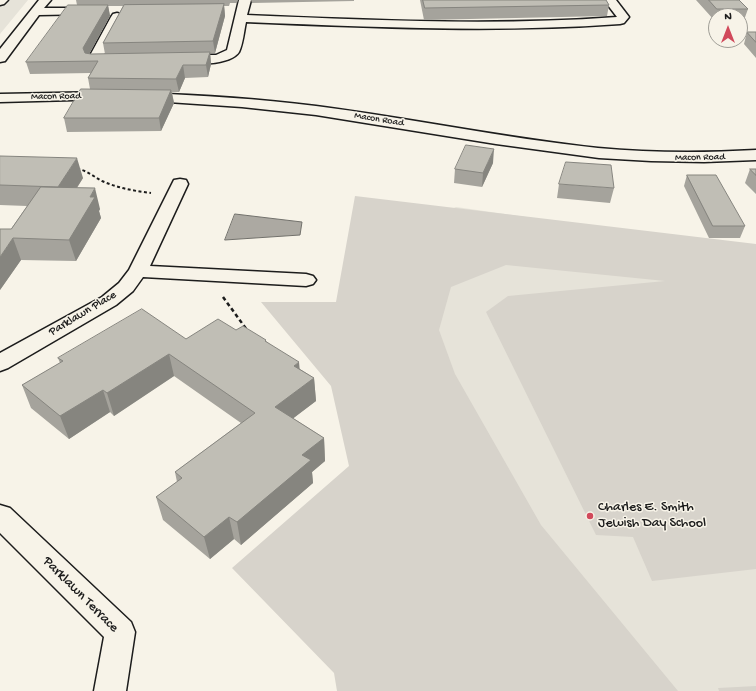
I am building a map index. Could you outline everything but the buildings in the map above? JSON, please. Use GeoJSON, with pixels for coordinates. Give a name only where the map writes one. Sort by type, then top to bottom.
{"type":"FeatureCollection","features":[{"type":"Feature","properties":{"kind":"street"},"geometry":{"type":"LineString","coordinates":[[0,58],[45,0]]}},
{"type":"Feature","properties":{"kind":"street"},"geometry":{"type":"LineString","coordinates":[[172,59],[210,59],[230,55],[233,51],[240,9],[413,21],[579,23],[620,20],[623,17],[610,0]]}},
{"type":"Feature","properties":{"kind":"street"},"geometry":{"type":"LineString","coordinates":[[36,12],[124,11],[92,66],[133,60]]}},
{"type":"Feature","properties":{"kind":"street","name":"Macon Road"},"geometry":{"type":"LineString","coordinates":[[0,98],[123,96],[228,100],[332,113],[555,148],[658,158],[730,157],[756,155]]}},
{"type":"Feature","properties":{"kind":"street","name":"Parklawn Place"},"geometry":{"type":"LineString","coordinates":[[0,363],[109,301],[126,287],[138,271],[178,189]]}},
{"type":"Feature","properties":{"kind":"street"},"geometry":{"type":"LineString","coordinates":[[138,271],[306,280]]}},
{"type":"Feature","properties":{"kind":"street","name":"Parklawn Terrace"},"geometry":{"type":"LineString","coordinates":[[0,516],[120,632],[110,691]]}},
{"type":"Feature","properties":{"kind":"path"},"geometry":{"type":"LineString","coordinates":[[76,169],[84,169],[97,178],[137,193],[178,189]]}},
{"type":"Feature","properties":{"kind":"path"},"geometry":{"type":"LineString","coordinates":[[229,276],[222,296],[249,332]]}},
{"type":"Feature","properties":{"kind":"shaded area"},"geometry":{"type":"Polygon","coordinates":[[[0,0],[28,0],[0,34],[0,0]]]}},
{"type":"Feature","properties":{"kind":"shaded area","name":"Charles E. Smith Jewish Day School"},"geometry":{"type":"Polygon","coordinates":[[[355,196],[756,244],[756,569],[652,581],[633,537],[596,535],[486,312],[508,296],[665,281],[506,265],[451,287],[439,330],[455,374],[541,525],[678,691],[337,691],[334,673],[232,568],[349,466],[331,386],[261,302],[336,302],[355,196]]]}},
{"type":"Feature","properties":{"kind":"shaded area","name":"Charles E. Smith Jewish Day School"},"geometry":{"type":"Polygon","coordinates":[[[456,207],[716,244],[756,246],[756,691],[484,691],[369,247],[456,207]]]}},
{"type":"Feature","properties":{"kind":"shaded area"},"geometry":{"type":"Polygon","coordinates":[[[235,214],[302,222],[300,235],[225,240],[235,214]]]}},
{"type":"Feature","properties":{"kind":"shaded area"},"geometry":{"type":"Polygon","coordinates":[[[756,686],[756,691],[719,691],[718,688],[756,686]]]}},
{"type":"Feature","properties":{"kind":"place","name":"Charles E. Smith Jewish Day School"},"geometry":{"type":"Point","coordinates":[590,516]}}]}
